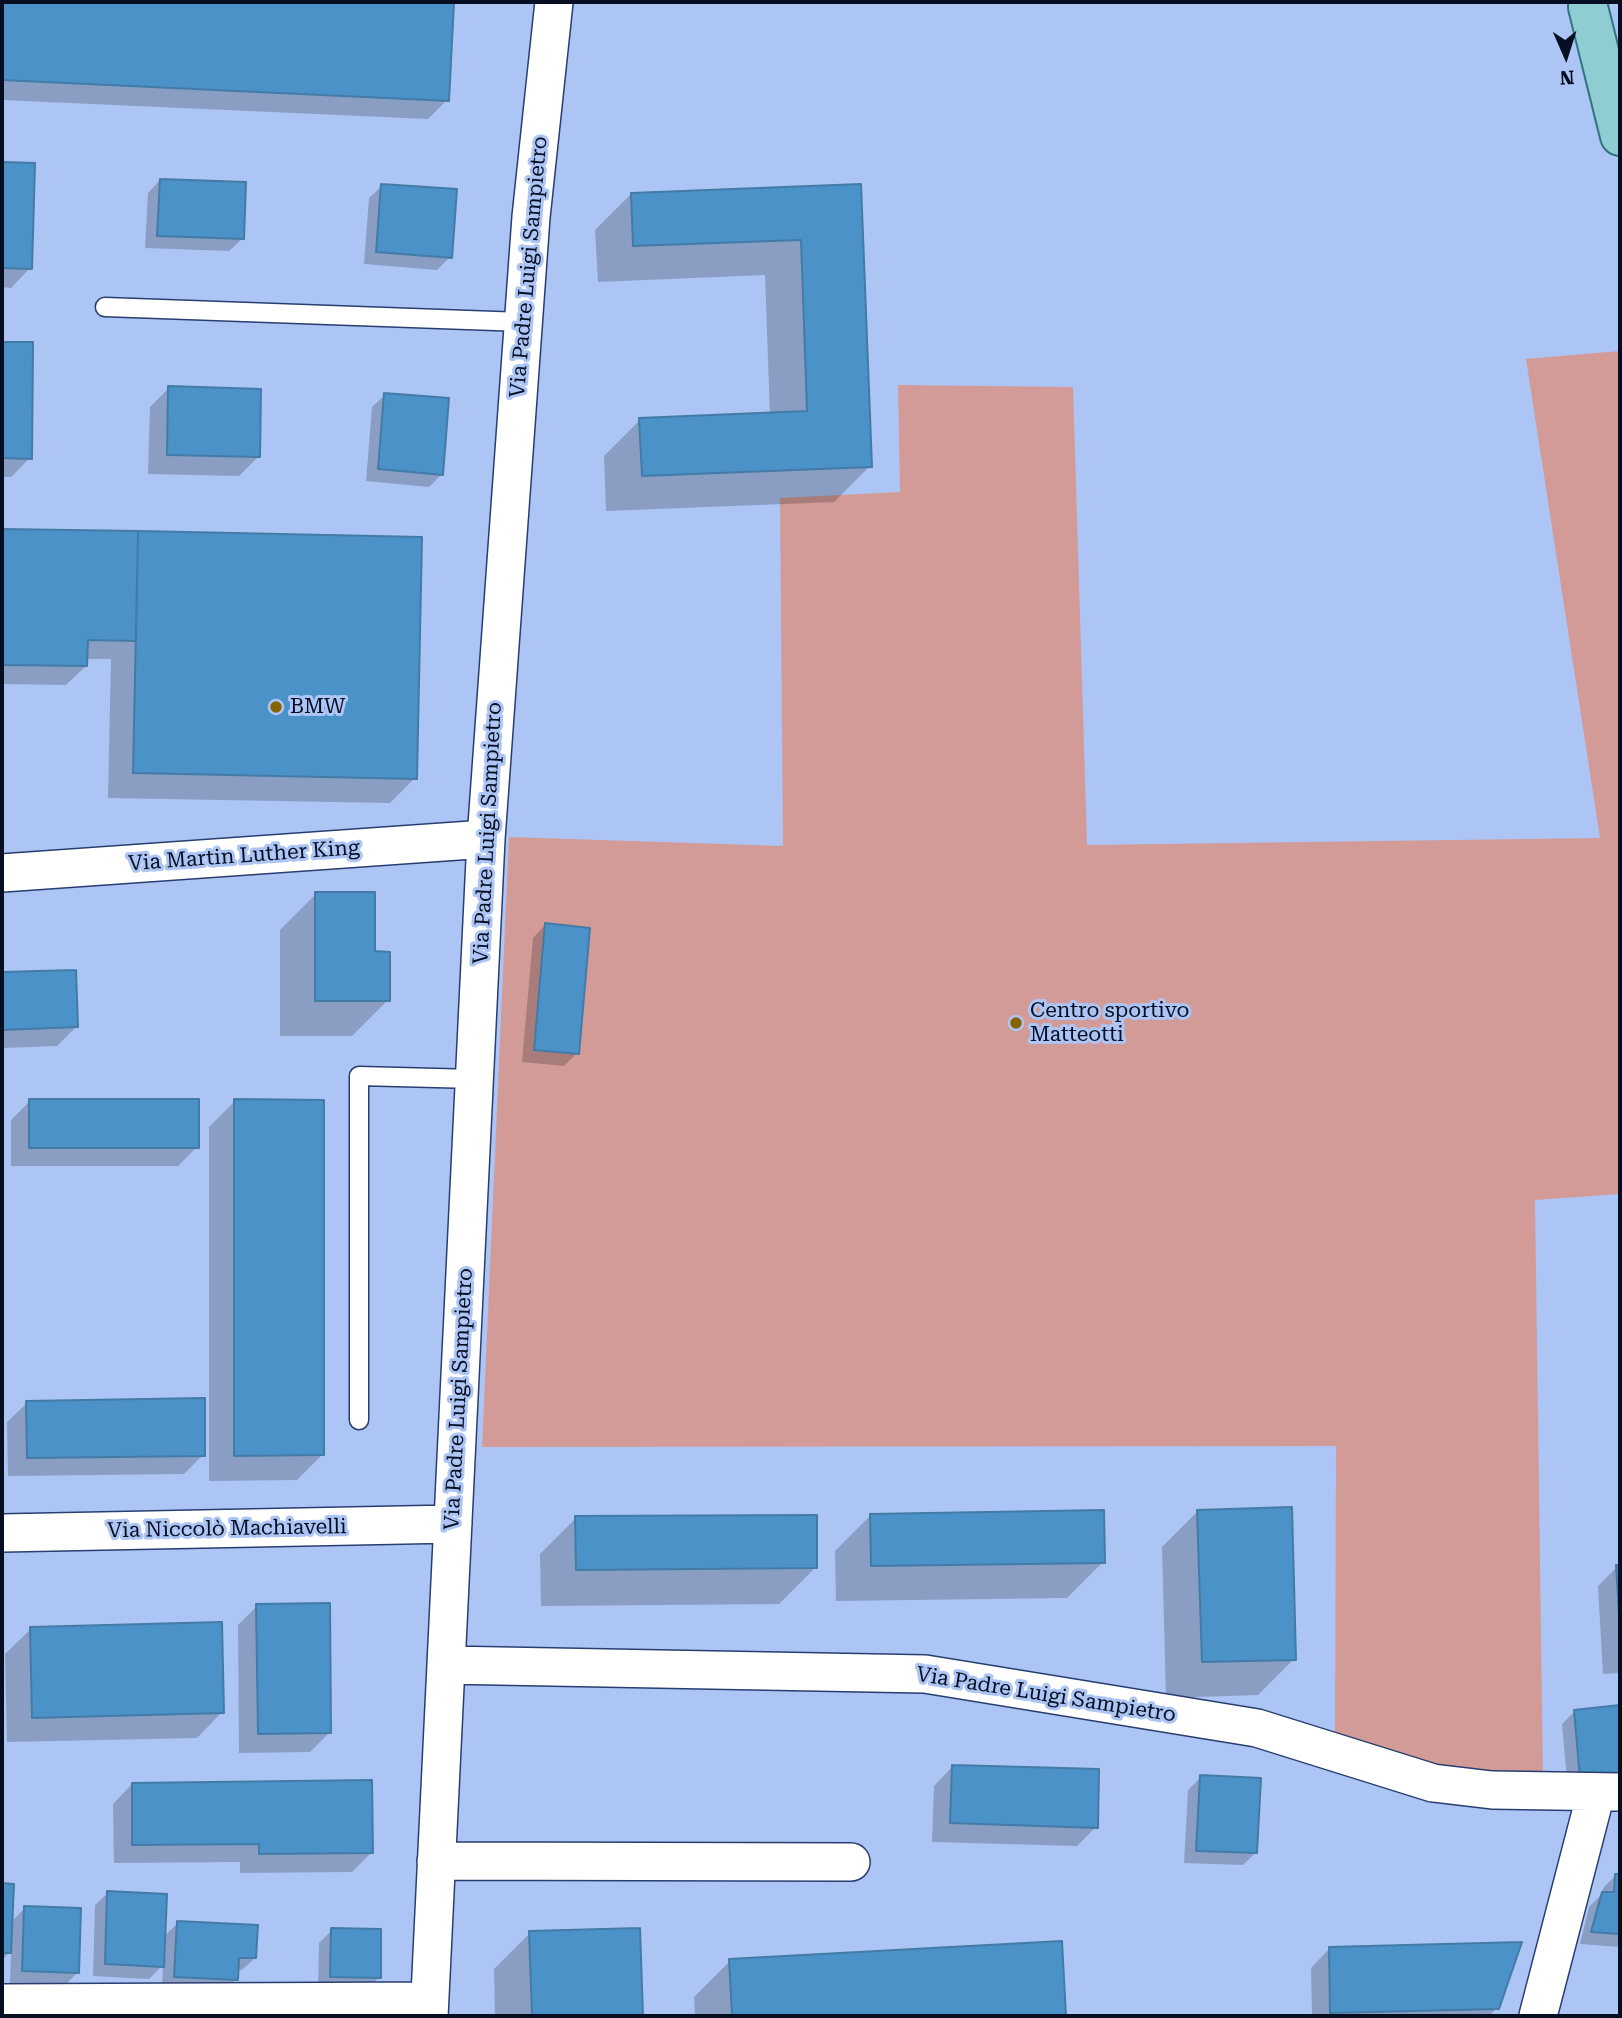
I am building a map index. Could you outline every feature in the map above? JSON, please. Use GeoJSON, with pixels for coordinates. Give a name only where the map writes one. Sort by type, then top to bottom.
{"type":"FeatureCollection","features":[{"type":"Feature","properties":{"kind":"main road"},"geometry":{"type":"LineString","coordinates":[[1594,5],[1620,136]]}},
{"type":"Feature","properties":{"kind":"street","name":"Via Padre Luigi Sampietro"},"geometry":{"type":"LineString","coordinates":[[2,2003],[429,2009],[486,839],[531,216],[554,2]]}},
{"type":"Feature","properties":{"kind":"street","name":"Via Martin Luther King"},"geometry":{"type":"LineString","coordinates":[[2,873],[486,839]]}},
{"type":"Feature","properties":{"kind":"street","name":"Via Niccolò Machiavelli"},"geometry":{"type":"LineString","coordinates":[[2,1533],[453,1524]]}},
{"type":"Feature","properties":{"kind":"street","name":"Via Padre Luigi Sampietro"},"geometry":{"type":"LineString","coordinates":[[446,1665],[925,1674],[1257,1728],[1433,1783],[1492,1790],[1608,1792],[1538,2016]]}},
{"type":"Feature","properties":{"kind":"street"},"geometry":{"type":"LineString","coordinates":[[436,1861],[851,1861]]}},
{"type":"Feature","properties":{"kind":"lane"},"geometry":{"type":"LineString","coordinates":[[105,307],[523,322]]}},
{"type":"Feature","properties":{"kind":"lane"},"geometry":{"type":"LineString","coordinates":[[359,1420],[359,1076],[474,1079]]}},
{"type":"Feature","properties":{"kind":"shaded area","name":"Centro sportivo Matteotti"},"geometry":{"type":"Polygon","coordinates":[[[1620,351],[1620,1194],[1535,1200],[1543,1781],[1415,1763],[1335,1735],[1336,1446],[482,1447],[509,837],[783,846],[780,498],[900,492],[898,385],[1073,387],[1087,845],[1600,838],[1526,359],[1620,351]]]}},
{"type":"Feature","properties":{"kind":"building"},"geometry":{"type":"Polygon","coordinates":[[[2,2],[454,2],[449,101],[2,80],[2,2]]]}},
{"type":"Feature","properties":{"kind":"building"},"geometry":{"type":"Polygon","coordinates":[[[2,162],[35,163],[32,269],[2,268],[2,162]]]}},
{"type":"Feature","properties":{"kind":"building"},"geometry":{"type":"Polygon","coordinates":[[[160,179],[246,182],[244,239],[157,236],[160,179]]]}},
{"type":"Feature","properties":{"kind":"building"},"geometry":{"type":"Polygon","coordinates":[[[381,184],[457,189],[452,258],[376,252],[381,184]]]}},
{"type":"Feature","properties":{"kind":"building"},"geometry":{"type":"Polygon","coordinates":[[[861,184],[872,467],[642,476],[639,418],[807,411],[801,240],[633,246],[631,193],[861,184]]]}},
{"type":"Feature","properties":{"kind":"building"},"geometry":{"type":"Polygon","coordinates":[[[2,342],[33,342],[32,459],[2,458],[2,342]]]}},
{"type":"Feature","properties":{"kind":"building"},"geometry":{"type":"Polygon","coordinates":[[[168,386],[261,389],[260,457],[167,455],[168,386]]]}},
{"type":"Feature","properties":{"kind":"building"},"geometry":{"type":"Polygon","coordinates":[[[384,393],[449,398],[443,475],[378,469],[384,393]]]}},
{"type":"Feature","properties":{"kind":"building"},"geometry":{"type":"Polygon","coordinates":[[[2,529],[138,531],[136,641],[88,640],[87,666],[2,665],[2,529]]]}},
{"type":"Feature","properties":{"kind":"building","name":"BMW"},"geometry":{"type":"Polygon","coordinates":[[[138,531],[422,537],[417,779],[133,773],[138,531]]]}},
{"type":"Feature","properties":{"kind":"building"},"geometry":{"type":"Polygon","coordinates":[[[315,892],[375,892],[375,951],[390,952],[390,1001],[315,1001],[315,892]]]}},
{"type":"Feature","properties":{"kind":"building"},"geometry":{"type":"Polygon","coordinates":[[[545,923],[590,928],[579,1054],[534,1050],[545,923]]]}},
{"type":"Feature","properties":{"kind":"building"},"geometry":{"type":"Polygon","coordinates":[[[76,970],[78,1027],[2,1030],[2,972],[76,970]]]}},
{"type":"Feature","properties":{"kind":"building"},"geometry":{"type":"Polygon","coordinates":[[[29,1099],[199,1099],[199,1148],[29,1148],[29,1099]]]}},
{"type":"Feature","properties":{"kind":"building"},"geometry":{"type":"Polygon","coordinates":[[[234,1099],[324,1100],[324,1455],[234,1456],[234,1099]]]}},
{"type":"Feature","properties":{"kind":"building"},"geometry":{"type":"Polygon","coordinates":[[[2,1179],[3,1179],[2,1380],[2,1179]]]}},
{"type":"Feature","properties":{"kind":"building"},"geometry":{"type":"Polygon","coordinates":[[[205,1398],[205,1456],[27,1458],[26,1401],[205,1398]]]}},
{"type":"Feature","properties":{"kind":"building"},"geometry":{"type":"Polygon","coordinates":[[[1292,1507],[1296,1660],[1202,1662],[1197,1510],[1292,1507]]]}},
{"type":"Feature","properties":{"kind":"building"},"geometry":{"type":"Polygon","coordinates":[[[1104,1510],[1105,1563],[871,1566],[870,1514],[1104,1510]]]}},
{"type":"Feature","properties":{"kind":"building"},"geometry":{"type":"Polygon","coordinates":[[[817,1515],[817,1568],[576,1570],[575,1516],[817,1515]]]}},
{"type":"Feature","properties":{"kind":"building"},"geometry":{"type":"Polygon","coordinates":[[[1616,1565],[1620,1565],[1620,1630],[1616,1565]]]}},
{"type":"Feature","properties":{"kind":"building"},"geometry":{"type":"Polygon","coordinates":[[[330,1603],[331,1733],[258,1734],[256,1604],[330,1603]]]}},
{"type":"Feature","properties":{"kind":"building"},"geometry":{"type":"Polygon","coordinates":[[[222,1622],[224,1713],[32,1718],[30,1627],[222,1622]]]}},
{"type":"Feature","properties":{"kind":"building"},"geometry":{"type":"Polygon","coordinates":[[[1620,1705],[1620,1775],[1580,1779],[1574,1710],[1620,1705]]]}},
{"type":"Feature","properties":{"kind":"building"},"geometry":{"type":"Polygon","coordinates":[[[952,1765],[1099,1769],[1098,1828],[950,1823],[952,1765]]]}},
{"type":"Feature","properties":{"kind":"building"},"geometry":{"type":"Polygon","coordinates":[[[1200,1775],[1261,1778],[1257,1853],[1196,1851],[1200,1775]]]}},
{"type":"Feature","properties":{"kind":"building"},"geometry":{"type":"Polygon","coordinates":[[[372,1780],[373,1853],[259,1854],[259,1844],[132,1845],[132,1783],[372,1780]]]}},
{"type":"Feature","properties":{"kind":"building"},"geometry":{"type":"Polygon","coordinates":[[[1615,1874],[1620,1874],[1620,1934],[1591,1932],[1602,1892],[1614,1892],[1615,1874]]]}},
{"type":"Feature","properties":{"kind":"building"},"geometry":{"type":"Polygon","coordinates":[[[2,1883],[14,1884],[11,1953],[2,1953],[2,1883]]]}},
{"type":"Feature","properties":{"kind":"building"},"geometry":{"type":"Polygon","coordinates":[[[107,1891],[167,1894],[164,1967],[105,1964],[107,1891]]]}},
{"type":"Feature","properties":{"kind":"building"},"geometry":{"type":"Polygon","coordinates":[[[24,1906],[81,1908],[79,1973],[22,1971],[24,1906]]]}},
{"type":"Feature","properties":{"kind":"building"},"geometry":{"type":"Polygon","coordinates":[[[177,1921],[258,1925],[256,1958],[239,1958],[238,1980],[174,1977],[177,1921]]]}},
{"type":"Feature","properties":{"kind":"building"},"geometry":{"type":"Polygon","coordinates":[[[331,1928],[381,1929],[381,1978],[330,1977],[331,1928]]]}},
{"type":"Feature","properties":{"kind":"building"},"geometry":{"type":"Polygon","coordinates":[[[640,1928],[643,2016],[532,2016],[529,1931],[640,1928]]]}},
{"type":"Feature","properties":{"kind":"building"},"geometry":{"type":"Polygon","coordinates":[[[1062,1941],[1066,2016],[732,2016],[729,1959],[1062,1941]]]}},
{"type":"Feature","properties":{"kind":"building"},"geometry":{"type":"Polygon","coordinates":[[[1522,1942],[1499,2009],[1330,2013],[1329,1947],[1522,1942]]]}},
{"type":"Feature","properties":{"kind":"place","name":"BMW"},"geometry":{"type":"Point","coordinates":[276,707]}},
{"type":"Feature","properties":{"kind":"place","name":"Centro sportivo Matteotti"},"geometry":{"type":"Point","coordinates":[1016,1023]}}]}
